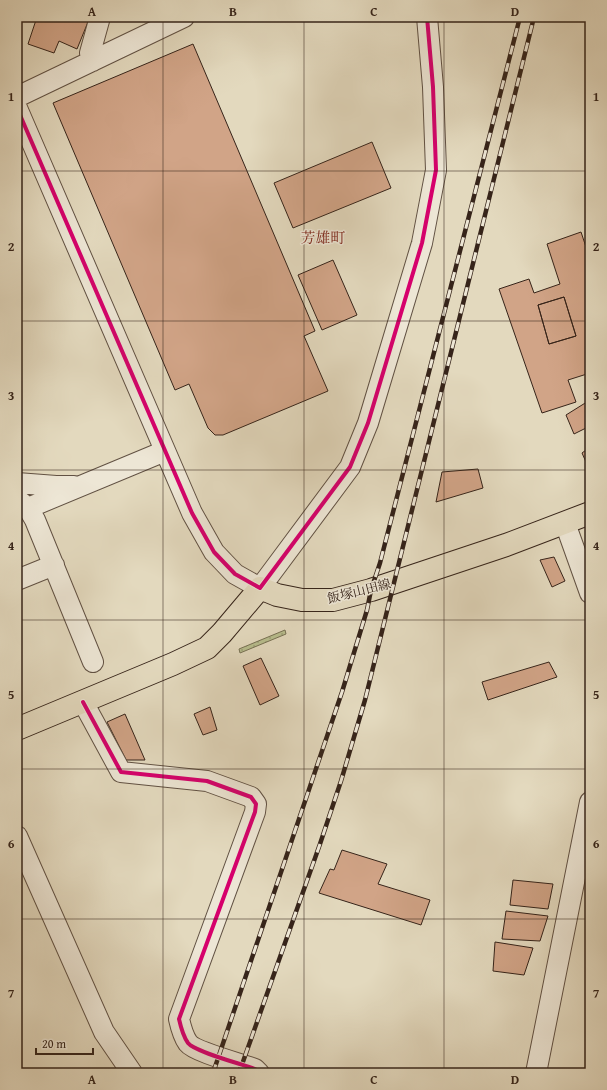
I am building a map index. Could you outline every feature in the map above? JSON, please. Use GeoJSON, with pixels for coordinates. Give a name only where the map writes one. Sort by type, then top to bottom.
{"type":"FeatureCollection","features":[{"type":"Feature","properties":{"kind":"main road","name":"飯塚山田線"},"geometry":{"type":"LineString","coordinates":[[260,588],[276,595],[302,600],[333,600],[393,583],[506,545],[590,513]]}},
{"type":"Feature","properties":{"kind":"main road"},"geometry":{"type":"LineString","coordinates":[[17,729],[173,664],[206,648],[222,633],[260,588]]}},
{"type":"Feature","properties":{"kind":"street"},"geometry":{"type":"LineString","coordinates":[[93,61],[90,53],[100,17]]}},
{"type":"Feature","properties":{"kind":"street"},"geometry":{"type":"LineString","coordinates":[[17,97],[184,17]]}},
{"type":"Feature","properties":{"kind":"street"},"geometry":{"type":"LineString","coordinates":[[17,108],[192,513],[214,552],[235,574],[260,588],[350,467],[368,423],[422,243],[436,170],[434,87],[427,17]]}},
{"type":"Feature","properties":{"kind":"street"},"geometry":{"type":"LineString","coordinates":[[93,662],[42,536],[23,504],[82,486],[165,451]]}},
{"type":"Feature","properties":{"kind":"street"},"geometry":{"type":"LineString","coordinates":[[17,483],[82,486]]}},
{"type":"Feature","properties":{"kind":"street"},"geometry":{"type":"LineString","coordinates":[[565,523],[590,593]]}},
{"type":"Feature","properties":{"kind":"street"},"geometry":{"type":"LineString","coordinates":[[17,580],[54,565]]}},
{"type":"Feature","properties":{"kind":"street"},"geometry":{"type":"LineString","coordinates":[[83,702],[121,772],[207,781],[251,797],[256,804],[255,812],[178,1020],[182,1033],[189,1044],[200,1050],[255,1069],[259,1073]]}},
{"type":"Feature","properties":{"kind":"street"},"geometry":{"type":"LineString","coordinates":[[536,1073],[590,802]]}},
{"type":"Feature","properties":{"kind":"street"},"geometry":{"type":"LineString","coordinates":[[17,836],[104,1032],[132,1073]]}},
{"type":"Feature","properties":{"kind":"green space"},"geometry":{"type":"Polygon","coordinates":[[[285,630],[286,634],[240,653],[239,649],[285,630]]]}},
{"type":"Feature","properties":{"kind":"building"},"geometry":{"type":"Polygon","coordinates":[[[37,17],[90,17],[77,49],[59,41],[54,53],[28,44],[37,17]]]}},
{"type":"Feature","properties":{"kind":"building"},"geometry":{"type":"Polygon","coordinates":[[[193,44],[315,331],[304,336],[328,391],[223,435],[215,435],[208,428],[189,384],[175,390],[53,103],[193,44]]]}},
{"type":"Feature","properties":{"kind":"building"},"geometry":{"type":"Polygon","coordinates":[[[372,142],[391,188],[293,228],[274,183],[372,142]]]}},
{"type":"Feature","properties":{"kind":"building"},"geometry":{"type":"Polygon","coordinates":[[[581,232],[590,259],[590,373],[568,380],[576,402],[542,413],[499,289],[529,279],[534,293],[560,284],[547,244],[581,232]],[[564,297],[538,305],[549,344],[576,336],[564,297]]]}},
{"type":"Feature","properties":{"kind":"building"},"geometry":{"type":"Polygon","coordinates":[[[333,260],[357,315],[322,330],[298,275],[333,260]]]}},
{"type":"Feature","properties":{"kind":"building"},"geometry":{"type":"Polygon","coordinates":[[[564,297],[576,336],[549,344],[538,305],[564,297]]]}},
{"type":"Feature","properties":{"kind":"building"},"geometry":{"type":"Polygon","coordinates":[[[590,400],[590,426],[574,434],[566,415],[590,400]]]}},
{"type":"Feature","properties":{"kind":"building"},"geometry":{"type":"Polygon","coordinates":[[[590,447],[590,471],[582,453],[590,447]]]}},
{"type":"Feature","properties":{"kind":"building"},"geometry":{"type":"Polygon","coordinates":[[[478,469],[483,488],[436,502],[442,472],[478,469]]]}},
{"type":"Feature","properties":{"kind":"building"},"geometry":{"type":"Polygon","coordinates":[[[554,557],[565,581],[552,587],[540,560],[554,557]]]}},
{"type":"Feature","properties":{"kind":"building"},"geometry":{"type":"Polygon","coordinates":[[[261,658],[279,696],[260,705],[243,666],[261,658]]]}},
{"type":"Feature","properties":{"kind":"building"},"geometry":{"type":"Polygon","coordinates":[[[549,662],[557,677],[488,700],[482,682],[549,662]]]}},
{"type":"Feature","properties":{"kind":"building"},"geometry":{"type":"Polygon","coordinates":[[[210,707],[217,730],[203,735],[194,714],[210,707]]]}},
{"type":"Feature","properties":{"kind":"building"},"geometry":{"type":"Polygon","coordinates":[[[125,714],[145,760],[126,760],[107,722],[125,714]]]}},
{"type":"Feature","properties":{"kind":"building"},"geometry":{"type":"Polygon","coordinates":[[[342,850],[387,864],[378,884],[430,900],[421,925],[319,893],[330,869],[334,870],[342,850]]]}},
{"type":"Feature","properties":{"kind":"building"},"geometry":{"type":"Polygon","coordinates":[[[513,880],[553,884],[548,909],[510,905],[513,880]]]}},
{"type":"Feature","properties":{"kind":"building"},"geometry":{"type":"Polygon","coordinates":[[[506,911],[548,916],[540,941],[502,939],[506,911]]]}},
{"type":"Feature","properties":{"kind":"building"},"geometry":{"type":"Polygon","coordinates":[[[495,942],[533,948],[524,975],[493,971],[495,942]]]}},
{"type":"Feature","properties":{"kind":"railway"},"geometry":{"type":"LineString","coordinates":[[213,1073],[342,692],[367,610],[520,17]]}},
{"type":"Feature","properties":{"kind":"railway"},"geometry":{"type":"LineString","coordinates":[[239,1073],[320,844],[341,781],[365,700],[534,17]]}},
{"type":"Feature","properties":{"kind":"cycle path"},"geometry":{"type":"LineString","coordinates":[[17,108],[192,513],[214,552],[235,574],[260,588],[350,467],[368,423],[422,243],[436,170],[433,87],[427,17]]}},
{"type":"Feature","properties":{"kind":"cycle path"},"geometry":{"type":"LineString","coordinates":[[83,702],[121,772],[207,781],[251,797],[256,804],[255,812],[179,1019],[185,1038],[192,1046],[209,1054],[255,1069],[259,1073]]}},
{"type":"Feature","properties":{"kind":"district","name":"芳雄町"},"geometry":{"type":"Point","coordinates":[323,237]}}]}
